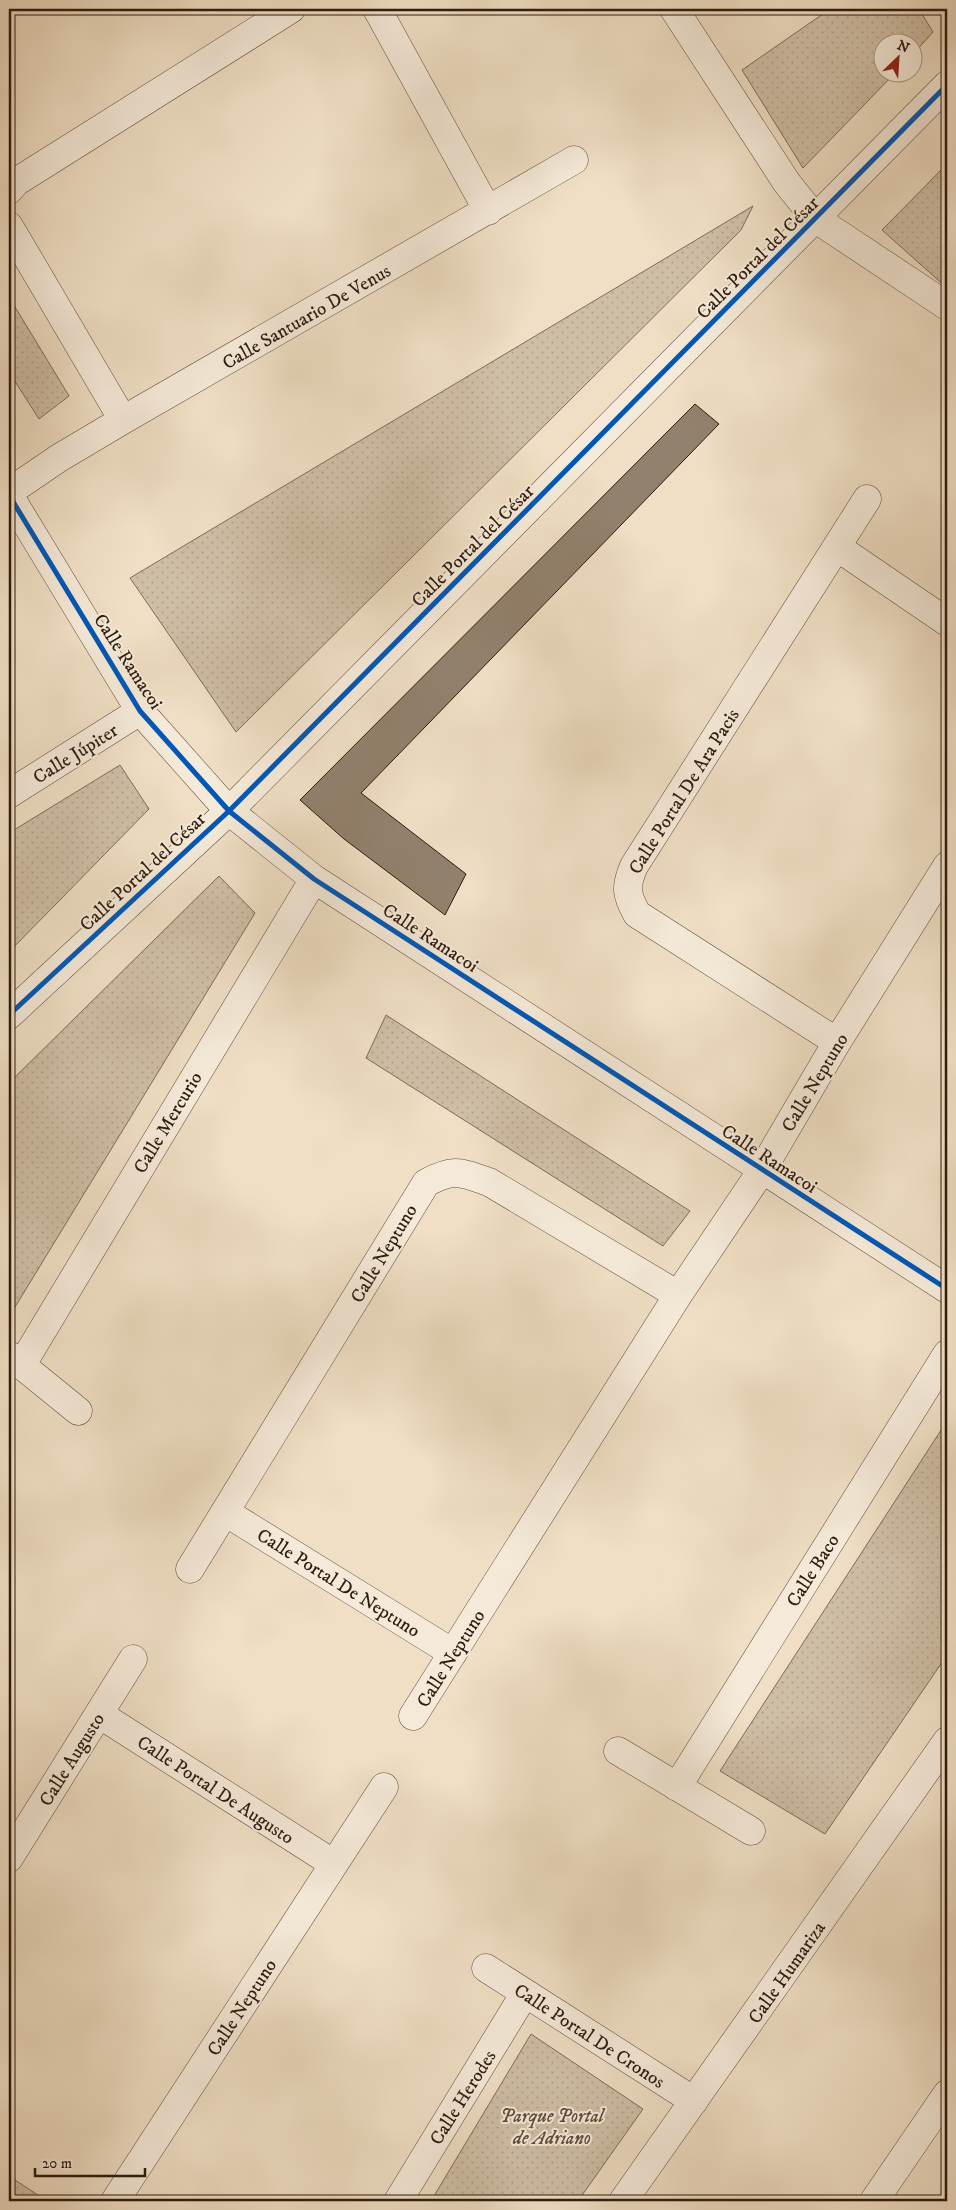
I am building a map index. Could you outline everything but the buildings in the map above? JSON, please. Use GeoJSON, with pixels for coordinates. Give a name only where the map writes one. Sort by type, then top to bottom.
{"type":"FeatureCollection","features":[{"type":"Feature","properties":{"kind":"street"},"geometry":{"type":"LineString","coordinates":[[9,190],[16,182],[291,9]]}},
{"type":"Feature","properties":{"kind":"street"},"geometry":{"type":"LineString","coordinates":[[376,9],[488,211]]}},
{"type":"Feature","properties":{"kind":"street"},"geometry":{"type":"LineString","coordinates":[[674,9],[787,183],[816,219],[947,306]]}},
{"type":"Feature","properties":{"kind":"street","name":"Calle Portal del César"},"geometry":{"type":"LineString","coordinates":[[9,1015],[229,811],[947,85]]}},
{"type":"Feature","properties":{"kind":"street","name":"Calle Santuario De Venus"},"geometry":{"type":"LineString","coordinates":[[9,493],[59,458],[123,420],[574,160]]}},
{"type":"Feature","properties":{"kind":"street"},"geometry":{"type":"LineString","coordinates":[[9,226],[123,420]]}},
{"type":"Feature","properties":{"kind":"street","name":"Calle Ramacoi"},"geometry":{"type":"LineString","coordinates":[[9,493],[140,711],[229,811],[314,879],[947,1289]]}},
{"type":"Feature","properties":{"kind":"street","name":"Calle Portal De Ara Pacis"},"geometry":{"type":"LineString","coordinates":[[838,1042],[637,914],[628,897],[628,881],[634,866],[867,499]]}},
{"type":"Feature","properties":{"kind":"street"},"geometry":{"type":"LineString","coordinates":[[837,547],[947,622]]}},
{"type":"Feature","properties":{"kind":"street","name":"Calle Júpiter"},"geometry":{"type":"LineString","coordinates":[[9,794],[140,711]]}},
{"type":"Feature","properties":{"kind":"street","name":"Calle Neptuno"},"geometry":{"type":"LineString","coordinates":[[413,1716],[678,1295],[762,1170],[838,1042],[947,866]]}},
{"type":"Feature","properties":{"kind":"street","name":"Calle Mercurio"},"geometry":{"type":"LineString","coordinates":[[15,1361],[314,879]]}},
{"type":"Feature","properties":{"kind":"street","name":"Calle Neptuno"},"geometry":{"type":"LineString","coordinates":[[190,1569],[426,1183],[445,1173],[463,1173],[489,1182],[678,1295]]}},
{"type":"Feature","properties":{"kind":"street","name":"Calle Baco"},"geometry":{"type":"LineString","coordinates":[[678,1787],[947,1354]]}},
{"type":"Feature","properties":{"kind":"street"},"geometry":{"type":"LineString","coordinates":[[15,1361],[78,1411]]}},
{"type":"Feature","properties":{"kind":"street","name":"Calle Portal De Neptuno"},"geometry":{"type":"LineString","coordinates":[[225,1512],[453,1653]]}},
{"type":"Feature","properties":{"kind":"street","name":"Calle Augusto"},"geometry":{"type":"LineString","coordinates":[[9,1858],[133,1659]]}},
{"type":"Feature","properties":{"kind":"street","name":"Calle Portal De Augusto"},"geometry":{"type":"LineString","coordinates":[[99,1714],[334,1864]]}},
{"type":"Feature","properties":{"kind":"street","name":"Calle Humariza"},"geometry":{"type":"LineString","coordinates":[[623,2201],[947,1741]]}},
{"type":"Feature","properties":{"kind":"street"},"geometry":{"type":"LineString","coordinates":[[618,1751],[751,1830]]}},
{"type":"Feature","properties":{"kind":"street","name":"Calle Neptuno"},"geometry":{"type":"LineString","coordinates":[[115,2201],[384,1787]]}},
{"type":"Feature","properties":{"kind":"street","name":"Calle Portal De Cronos"},"geometry":{"type":"LineString","coordinates":[[486,1968],[694,2101]]}},
{"type":"Feature","properties":{"kind":"street","name":"Calle Herodes"},"geometry":{"type":"LineString","coordinates":[[398,2201],[525,1993]]}},
{"type":"Feature","properties":{"kind":"street"},"geometry":{"type":"LineString","coordinates":[[874,2201],[947,2094]]}},
{"type":"Feature","properties":{"kind":"green space"},"geometry":{"type":"Polygon","coordinates":[[[830,9],[919,9],[933,32],[924,42],[924,32],[874,32],[874,82],[886,82],[803,168],[742,70],[830,9]]]}},
{"type":"Feature","properties":{"kind":"green space"},"geometry":{"type":"Polygon","coordinates":[[[947,164],[947,288],[882,230],[947,164]]]}},
{"type":"Feature","properties":{"kind":"green space"},"geometry":{"type":"Polygon","coordinates":[[[753,206],[741,230],[236,732],[130,578],[753,206]]]}},
{"type":"Feature","properties":{"kind":"green space"},"geometry":{"type":"Polygon","coordinates":[[[9,297],[69,396],[39,419],[9,372],[9,297]]]}},
{"type":"Feature","properties":{"kind":"green space"},"geometry":{"type":"Polygon","coordinates":[[[120,765],[149,809],[9,952],[9,833],[120,765]]]}},
{"type":"Feature","properties":{"kind":"green space"},"geometry":{"type":"Polygon","coordinates":[[[219,876],[255,913],[12,1312],[9,1310],[9,1083],[219,876]]]}},
{"type":"Feature","properties":{"kind":"green space"},"geometry":{"type":"Polygon","coordinates":[[[386,1015],[690,1211],[663,1246],[366,1058],[386,1015]]]}},
{"type":"Feature","properties":{"kind":"green space"},"geometry":{"type":"Polygon","coordinates":[[[947,1421],[947,1655],[825,1834],[720,1771],[947,1421]]]}},
{"type":"Feature","properties":{"kind":"green space","name":"Parque Portal de Adriano"},"geometry":{"type":"Polygon","coordinates":[[[531,2034],[643,2109],[578,2201],[431,2201],[531,2034]]]}},
{"type":"Feature","properties":{"kind":"green space"},"geometry":{"type":"Polygon","coordinates":[[[9,2176],[47,2201],[9,2201],[9,2176]]]}},
{"type":"Feature","properties":{"kind":"cycle path"},"geometry":{"type":"LineString","coordinates":[[9,1015],[229,811],[947,85]]}},
{"type":"Feature","properties":{"kind":"cycle path"},"geometry":{"type":"LineString","coordinates":[[9,495],[140,711],[229,811],[314,879],[947,1289]]}}]}
